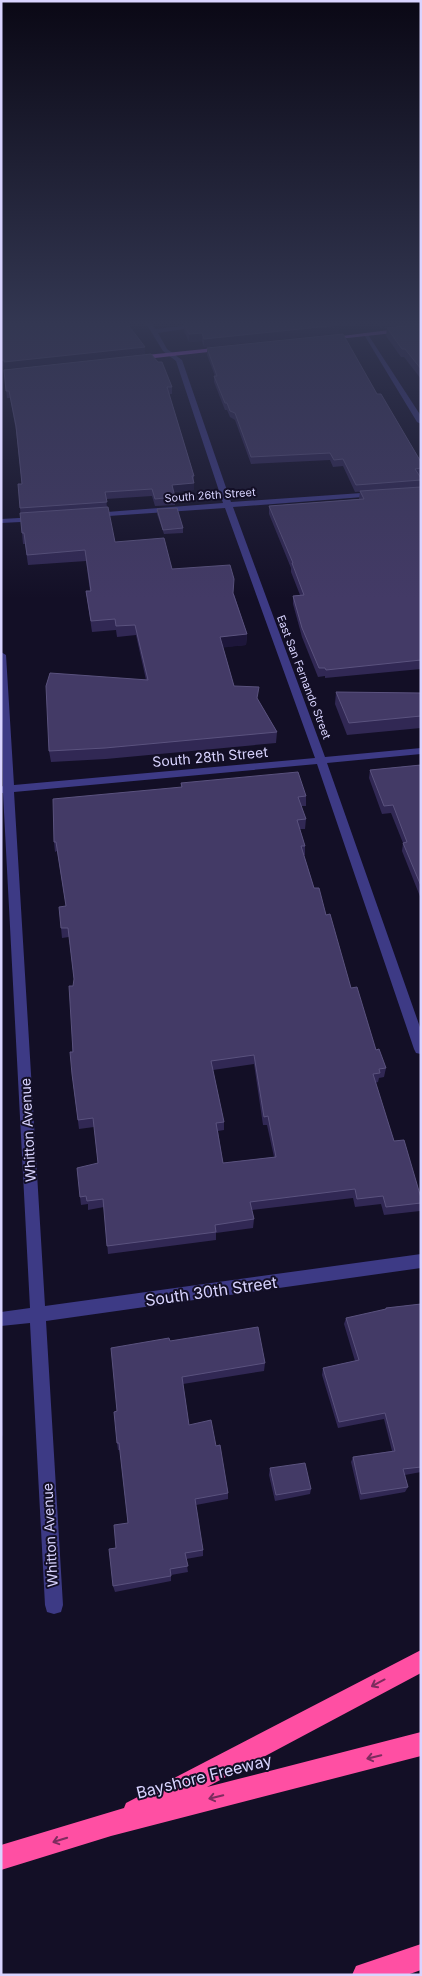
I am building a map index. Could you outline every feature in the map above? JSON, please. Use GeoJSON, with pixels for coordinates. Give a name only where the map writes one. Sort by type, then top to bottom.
{"type":"FeatureCollection","features":[{"type":"Feature","properties":{"kind":"highway"},"geometry":{"type":"LineString","coordinates":[[111,1824],[421,1661]]}},
{"type":"Feature","properties":{"kind":"highway","name":"Bayshore Freeway"},"geometry":{"type":"LineString","coordinates":[[1,1858],[111,1824],[421,1744]]}},
{"type":"Feature","properties":{"kind":"highway"},"geometry":{"type":"LineString","coordinates":[[365,1975],[421,1956]]}},
{"type":"Feature","properties":{"kind":"street","name":"East San Fernando Street"},"geometry":{"type":"LineString","coordinates":[[197,414],[228,505],[321,760],[421,1049]]}},
{"type":"Feature","properties":{"kind":"street","name":"South 26th Street"},"geometry":{"type":"LineString","coordinates":[[89,515],[382,494]]}},
{"type":"Feature","properties":{"kind":"street"},"geometry":{"type":"LineString","coordinates":[[1,521],[50,518]]}},
{"type":"Feature","properties":{"kind":"street","name":"Whitton Avenue"},"geometry":{"type":"LineString","coordinates":[[1,655],[6,790],[54,1605]]}},
{"type":"Feature","properties":{"kind":"street","name":"South 28th Street"},"geometry":{"type":"LineString","coordinates":[[6,790],[421,751]]}},
{"type":"Feature","properties":{"kind":"street","name":"South 30th Street"},"geometry":{"type":"LineString","coordinates":[[1,1319],[421,1261]]}},
{"type":"Feature","properties":{"kind":"building"},"geometry":{"type":"Polygon","coordinates":[[[14,414],[175,414],[194,476],[192,476],[194,483],[172,485],[175,497],[155,499],[152,489],[105,492],[107,502],[20,508],[18,484],[22,484],[14,414]]]}},
{"type":"Feature","properties":{"kind":"building"},"geometry":{"type":"Polygon","coordinates":[[[235,414],[393,414],[421,462],[421,468],[415,469],[421,480],[356,485],[343,459],[334,460],[330,453],[251,457],[235,414]]]}},
{"type":"Feature","properties":{"kind":"building"},"geometry":{"type":"Polygon","coordinates":[[[421,487],[421,660],[326,670],[325,668],[319,668],[302,628],[293,596],[304,595],[269,506],[364,499],[360,491],[421,487]]]}},
{"type":"Feature","properties":{"kind":"building"},"geometry":{"type":"Polygon","coordinates":[[[108,507],[115,542],[164,538],[172,569],[230,565],[234,579],[233,593],[247,634],[220,637],[234,686],[259,687],[257,698],[277,732],[105,748],[49,751],[46,686],[50,673],[148,680],[135,625],[116,626],[115,619],[91,621],[86,591],[91,591],[85,550],[27,555],[20,513],[108,507]]]}},
{"type":"Feature","properties":{"kind":"building"},"geometry":{"type":"Polygon","coordinates":[[[177,508],[183,528],[163,530],[157,509],[177,508]]]}},
{"type":"Feature","properties":{"kind":"building"},"geometry":{"type":"Polygon","coordinates":[[[336,692],[421,693],[421,716],[349,723],[336,692]]]}},
{"type":"Feature","properties":{"kind":"building"},"geometry":{"type":"Polygon","coordinates":[[[421,765],[421,886],[403,843],[407,842],[393,805],[384,806],[370,770],[421,765]]]}},
{"type":"Feature","properties":{"kind":"building"},"geometry":{"type":"Polygon","coordinates":[[[298,772],[306,796],[298,797],[306,819],[297,820],[305,846],[301,846],[314,888],[319,888],[326,915],[330,914],[351,988],[357,987],[376,1050],[379,1049],[386,1068],[379,1069],[380,1073],[373,1074],[394,1141],[404,1140],[421,1203],[386,1207],[383,1196],[357,1199],[355,1189],[250,1202],[254,1219],[215,1225],[216,1232],[107,1246],[103,1199],[87,1201],[86,1196],[80,1197],[77,1168],[98,1163],[93,1118],[78,1120],[72,1074],[70,1052],[73,1052],[69,986],[73,986],[74,979],[68,928],[61,928],[59,907],[66,906],[56,842],[54,842],[53,799],[182,787],[181,783],[298,772]],[[254,1055],[211,1061],[224,1122],[216,1123],[223,1163],[276,1157],[268,1116],[264,1117],[254,1055]]]}},
{"type":"Feature","properties":{"kind":"building"},"geometry":{"type":"Polygon","coordinates":[[[421,1304],[421,1467],[403,1469],[408,1487],[361,1494],[353,1457],[395,1451],[385,1413],[339,1422],[323,1368],[359,1360],[346,1318],[386,1308],[421,1304]]]}},
{"type":"Feature","properties":{"kind":"building"},"geometry":{"type":"Polygon","coordinates":[[[258,1327],[265,1363],[182,1377],[189,1425],[211,1420],[216,1446],[220,1445],[228,1493],[195,1499],[203,1550],[185,1553],[188,1566],[170,1569],[171,1576],[113,1586],[109,1549],[116,1548],[114,1525],[128,1523],[119,1443],[117,1443],[114,1412],[117,1411],[111,1348],[169,1338],[170,1341],[258,1327]]]}},
{"type":"Feature","properties":{"kind":"building"},"geometry":{"type":"Polygon","coordinates":[[[305,1463],[311,1489],[276,1495],[270,1468],[305,1463]]]}}]}
